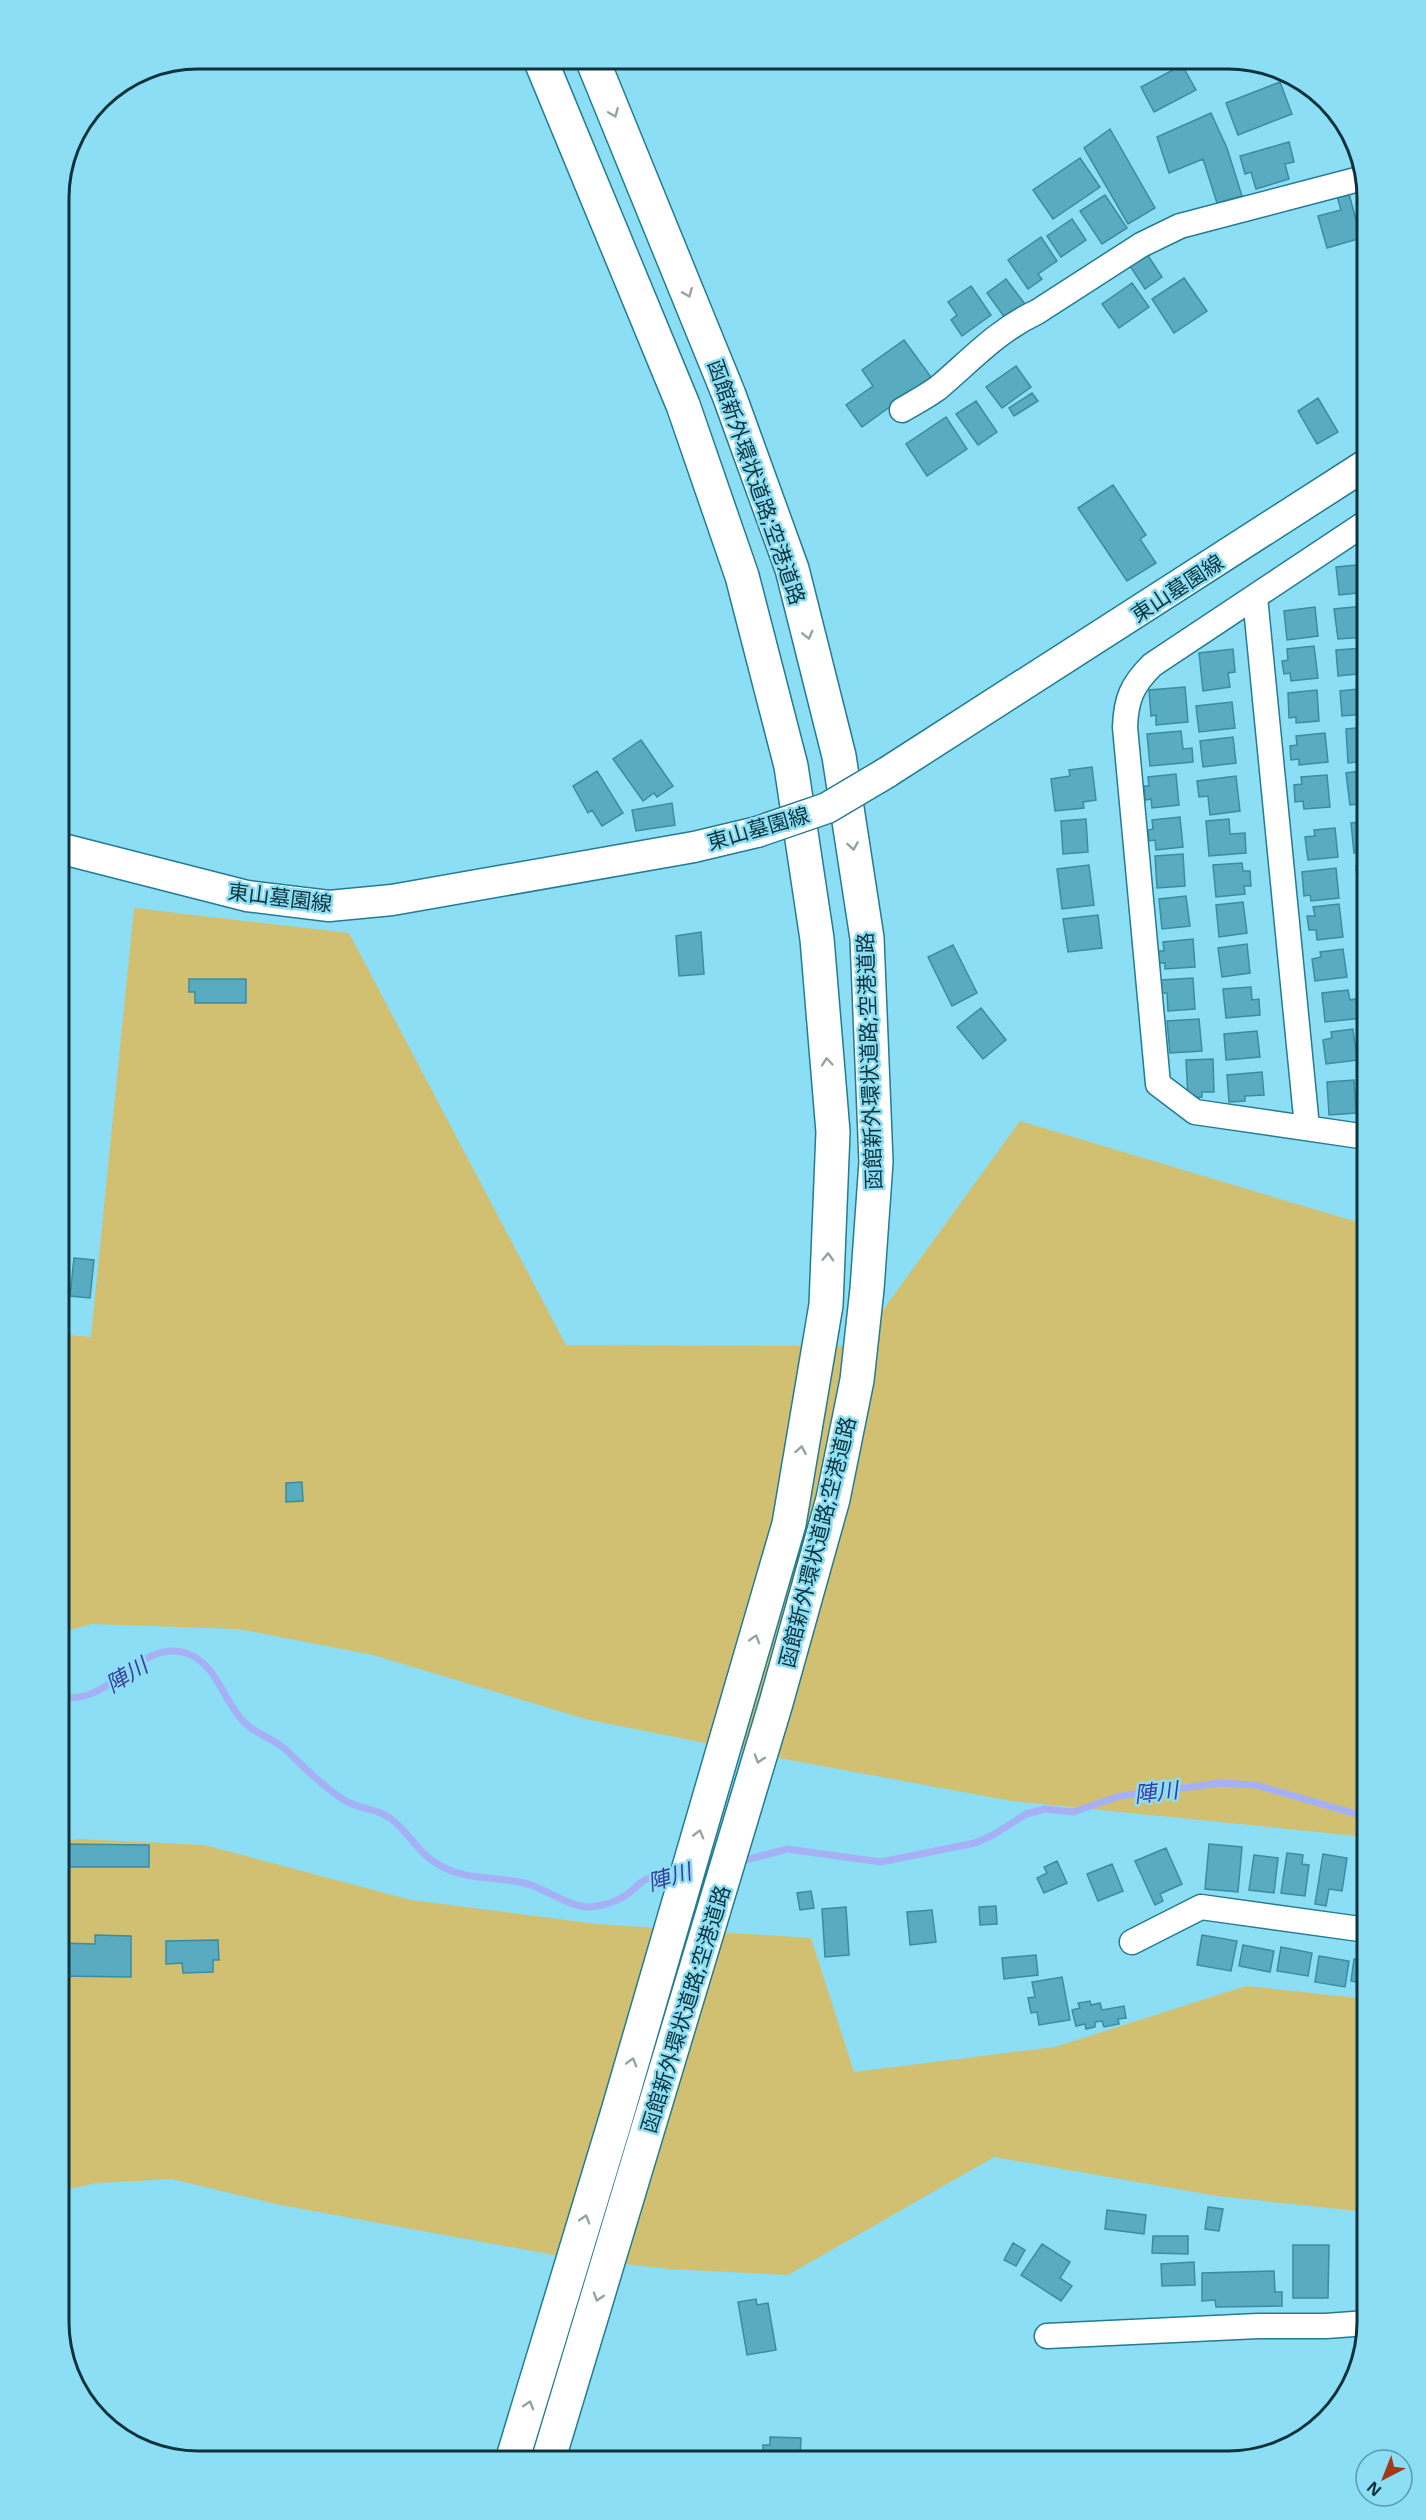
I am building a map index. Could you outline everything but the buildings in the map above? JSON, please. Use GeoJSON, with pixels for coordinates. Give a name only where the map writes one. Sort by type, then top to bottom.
{"type":"FeatureCollection","features":[{"type":"Feature","properties":{"kind":"highway","name":"函館新外環状道路;空港道路"},"geometry":{"type":"LineString","coordinates":[[515,2451],[616,2118],[789,1524],[826,1305],[833,1132],[817,939],[791,766],[742,576],[682,405],[544,69]]}},
{"type":"Feature","properties":{"kind":"highway","name":"函館新外環状道路;空港道路"},"geometry":{"type":"LineString","coordinates":[[551,2451],[776,1703],[833,1499],[859,1357],[876,1162],[867,938],[839,756],[792,569],[729,395],[596,69]]}},
{"type":"Feature","properties":{"kind":"street"},"geometry":{"type":"LineString","coordinates":[[902,410],[936,390],[994,338],[1021,319],[1037,312],[1142,245],[1180,226],[1356,180]]}},
{"type":"Feature","properties":{"kind":"street","name":"東山墓園線"},"geometry":{"type":"LineString","coordinates":[[69,851],[247,896],[329,906],[404,898],[694,847],[757,832],[827,808],[886,773],[1357,471]]}},
{"type":"Feature","properties":{"kind":"street"},"geometry":{"type":"LineString","coordinates":[[1357,529],[1152,665],[1140,677],[1126,707],[1125,727],[1158,1084],[1194,1112],[1357,1135]]}},
{"type":"Feature","properties":{"kind":"street"},"geometry":{"type":"LineString","coordinates":[[1255,597],[1306,1127]]}},
{"type":"Feature","properties":{"kind":"street"},"geometry":{"type":"LineString","coordinates":[[1132,1942],[1201,1907],[1357,1928]]}},
{"type":"Feature","properties":{"kind":"street"},"geometry":{"type":"LineString","coordinates":[[1047,2336],[1258,2325],[1326,2326],[1357,2324]]}},
{"type":"Feature","properties":{"kind":"shaded area"},"geometry":{"type":"Polygon","coordinates":[[[134,908],[349,933],[566,1345],[857,1346],[1020,1121],[1357,1222],[1357,1836],[1012,1801],[800,1762],[585,1719],[373,1655],[238,1629],[92,1624],[69,1630],[69,1335],[91,1337],[134,908]]]}},
{"type":"Feature","properties":{"kind":"shaded area"},"geometry":{"type":"Polygon","coordinates":[[[69,1840],[204,1845],[411,1900],[597,1924],[811,1938],[854,2072],[1055,2047],[1246,1986],[1357,1998],[1357,2211],[1217,2196],[994,2157],[788,2275],[669,2269],[571,2258],[280,2205],[172,2179],[97,2183],[69,2189],[69,1840]]]}},
{"type":"Feature","properties":{"kind":"waterway","name":"陣川"},"geometry":{"type":"LineString","coordinates":[[69,1697],[94,1693],[153,1655],[169,1651],[186,1653],[207,1667],[234,1710],[251,1728],[281,1746],[336,1795],[390,1818],[428,1858],[447,1869],[467,1875],[521,1882],[586,1907],[614,1901],[647,1879],[677,1872]]}},
{"type":"Feature","properties":{"kind":"waterway","name":"陣川"},"geometry":{"type":"LineString","coordinates":[[739,1862],[787,1849],[881,1862],[975,1843],[993,1835],[1026,1814],[1045,1809],[1073,1812],[1120,1796],[1220,1783],[1256,1785],[1357,1814]]}}]}
